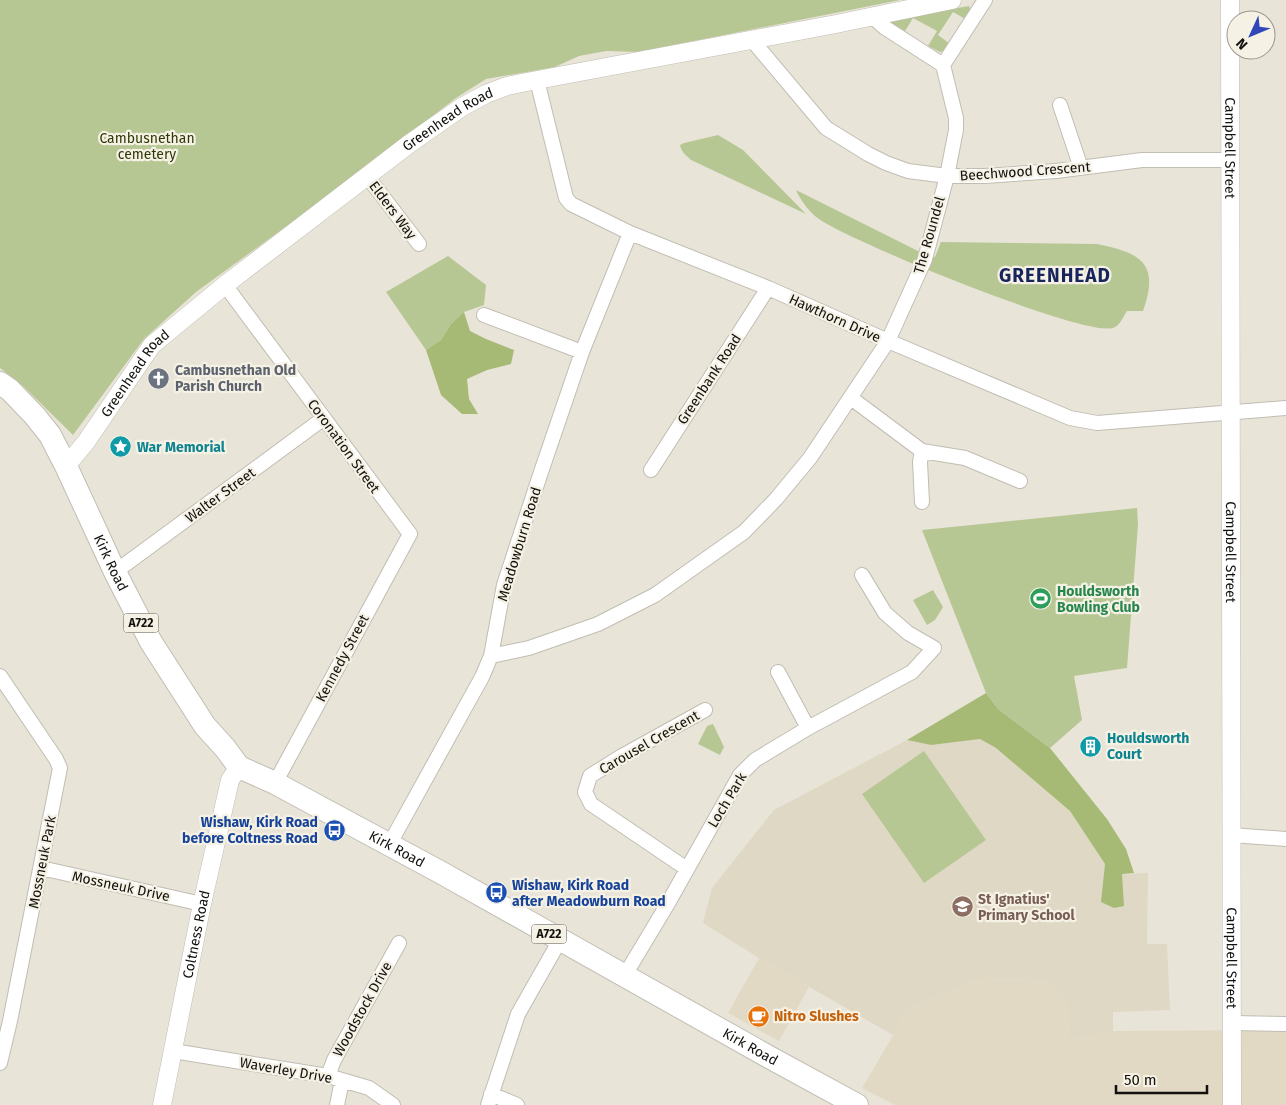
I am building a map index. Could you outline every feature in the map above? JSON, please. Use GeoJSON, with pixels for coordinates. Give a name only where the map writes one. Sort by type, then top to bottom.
{"type":"FeatureCollection","features":[{"type":"Feature","properties":{"kind":"main road","name":"A722"},"geometry":{"type":"LineString","coordinates":[[0,383],[10,390],[35,416],[50,435],[66,466]]}},
{"type":"Feature","properties":{"kind":"main road","name":"Kirk Road"},"geometry":{"type":"LineString","coordinates":[[66,466],[151,642],[205,726],[239,767],[275,783],[389,845],[625,975],[769,1058],[858,1105]]}},
{"type":"Feature","properties":{"kind":"street","name":"Greenhead Road"},"geometry":{"type":"LineString","coordinates":[[66,466],[86,442],[152,345],[225,285],[367,176],[462,107],[486,94],[508,86],[537,80],[873,17],[952,0]]}},
{"type":"Feature","properties":{"kind":"street"},"geometry":{"type":"LineString","coordinates":[[873,17],[884,27],[943,65],[985,0]]}},
{"type":"Feature","properties":{"kind":"street","name":"Campbell Street"},"geometry":{"type":"LineString","coordinates":[[1230,0],[1232,1105]]}},
{"type":"Feature","properties":{"kind":"street","name":"Beechwood Crescent"},"geometry":{"type":"LineString","coordinates":[[752,40],[826,128],[886,163],[908,171],[946,176],[985,176],[1081,168],[1142,160],[1230,160]]}},
{"type":"Feature","properties":{"kind":"street","name":"The Roundel"},"geometry":{"type":"LineString","coordinates":[[491,656],[530,648],[598,624],[654,595],[744,532],[810,458],[888,342],[925,259],[956,130],[956,118],[943,65]]}},
{"type":"Feature","properties":{"kind":"street","name":"Hawthorn Drive"},"geometry":{"type":"LineString","coordinates":[[537,80],[566,198],[571,204],[630,233],[768,288],[888,342],[1070,418],[1097,423],[1286,408]]}},
{"type":"Feature","properties":{"kind":"street"},"geometry":{"type":"LineString","coordinates":[[1060,105],[1081,168]]}},
{"type":"Feature","properties":{"kind":"street","name":"Elders Way"},"geometry":{"type":"LineString","coordinates":[[367,176],[419,244]]}},
{"type":"Feature","properties":{"kind":"street","name":"Meadowburn Road"},"geometry":{"type":"LineString","coordinates":[[389,845],[482,677],[491,656],[504,585],[582,352],[630,233]]}},
{"type":"Feature","properties":{"kind":"street","name":"Coronation Street"},"geometry":{"type":"LineString","coordinates":[[225,285],[410,534]]}},
{"type":"Feature","properties":{"kind":"street","name":"Greenbank Road"},"geometry":{"type":"LineString","coordinates":[[651,470],[768,288]]}},
{"type":"Feature","properties":{"kind":"street"},"geometry":{"type":"LineString","coordinates":[[484,315],[582,352]]}},
{"type":"Feature","properties":{"kind":"street"},"geometry":{"type":"LineString","coordinates":[[851,398],[922,451],[966,458],[1020,481]]}},
{"type":"Feature","properties":{"kind":"street","name":"Walter Street"},"geometry":{"type":"LineString","coordinates":[[116,572],[324,418]]}},
{"type":"Feature","properties":{"kind":"street"},"geometry":{"type":"LineString","coordinates":[[922,451],[920,462],[922,502]]}},
{"type":"Feature","properties":{"kind":"street","name":"Kennedy Street"},"geometry":{"type":"LineString","coordinates":[[275,783],[410,534]]}},
{"type":"Feature","properties":{"kind":"street","name":"Loch Park"},"geometry":{"type":"LineString","coordinates":[[625,975],[740,775],[756,760],[808,728],[912,672],[934,648],[908,633],[885,613],[862,575]]}},
{"type":"Feature","properties":{"kind":"street"},"geometry":{"type":"LineString","coordinates":[[778,672],[808,728]]}},
{"type":"Feature","properties":{"kind":"street","name":"Mossneuk Park"},"geometry":{"type":"LineString","coordinates":[[0,676],[56,759],[60,768],[41,868],[5,1017],[0,1063]]}},
{"type":"Feature","properties":{"kind":"street","name":"Carousel Crescent"},"geometry":{"type":"LineString","coordinates":[[687,869],[591,804],[585,792],[590,776],[705,710]]}},
{"type":"Feature","properties":{"kind":"street","name":"Coltness Road"},"geometry":{"type":"LineString","coordinates":[[162,1105],[202,904],[230,780],[239,767]]}},
{"type":"Feature","properties":{"kind":"street"},"geometry":{"type":"LineString","coordinates":[[1231,835],[1286,839]]}},
{"type":"Feature","properties":{"kind":"street","name":"Mossneuk Drive"},"geometry":{"type":"LineString","coordinates":[[41,868],[202,904]]}},
{"type":"Feature","properties":{"kind":"street"},"geometry":{"type":"LineString","coordinates":[[517,1105],[490,1100],[518,1014],[560,940]]}},
{"type":"Feature","properties":{"kind":"street","name":"Woodstock Drive"},"geometry":{"type":"LineString","coordinates":[[328,1076],[334,1060],[398,943]]}},
{"type":"Feature","properties":{"kind":"street"},"geometry":{"type":"LineString","coordinates":[[1232,1023],[1286,1024]]}},
{"type":"Feature","properties":{"kind":"street","name":"Waverley Drive"},"geometry":{"type":"LineString","coordinates":[[173,1051],[328,1076],[369,1088],[393,1105]]}},
{"type":"Feature","properties":{"kind":"street"},"geometry":{"type":"LineString","coordinates":[[337,1105],[342,1080]]}},
{"type":"Feature","properties":{"kind":"shaded area"},"geometry":{"type":"Polygon","coordinates":[[[980,739],[996,748],[1070,811],[1105,864],[1118,874],[1148,873],[1147,944],[1167,944],[1170,1010],[1113,1012],[1113,1031],[1068,1041],[1067,1008],[1063,995],[1043,980],[974,979],[908,1010],[893,1035],[759,958],[703,923],[712,888],[774,810],[907,740],[931,745],[980,739]]]}},
{"type":"Feature","properties":{"kind":"shaded area"},"geometry":{"type":"Polygon","coordinates":[[[759,958],[809,987],[779,1041],[728,1013],[759,958]]]}},
{"type":"Feature","properties":{"kind":"shaded area"},"geometry":{"type":"Polygon","coordinates":[[[974,979],[1043,980],[1063,995],[1067,1008],[1068,1041],[1113,1031],[1286,1030],[1286,1105],[895,1105],[862,1088],[908,1010],[974,979]]]}},
{"type":"Feature","properties":{"kind":"green space","name":"Cambusnethan cemetery"},"geometry":{"type":"Polygon","coordinates":[[[0,0],[900,0],[639,52],[606,51],[579,56],[555,67],[486,79],[456,98],[328,196],[196,292],[144,339],[73,435],[23,386],[0,368],[0,0]]]}},
{"type":"Feature","properties":{"kind":"green space"},"geometry":{"type":"Polygon","coordinates":[[[969,6],[971,13],[967,20],[953,12],[938,35],[950,44],[946,50],[940,52],[928,46],[937,31],[913,18],[905,31],[892,24],[891,19],[969,6]]]}},
{"type":"Feature","properties":{"kind":"green space"},"geometry":{"type":"Polygon","coordinates":[[[718,135],[743,150],[806,214],[691,160],[684,153],[680,145],[718,135]]]}},
{"type":"Feature","properties":{"kind":"green space"},"geometry":{"type":"Polygon","coordinates":[[[796,190],[920,252],[935,257],[941,242],[1097,244],[1112,247],[1135,256],[1148,271],[1148,295],[1143,311],[1127,311],[1113,328],[1093,327],[1016,304],[918,266],[840,231],[813,214],[796,190]]]}},
{"type":"Feature","properties":{"kind":"green space"},"geometry":{"type":"Polygon","coordinates":[[[448,256],[486,285],[484,305],[464,312],[451,324],[441,340],[426,350],[386,292],[448,256]]]}},
{"type":"Feature","properties":{"kind":"green space"},"geometry":{"type":"Polygon","coordinates":[[[464,312],[470,331],[514,350],[511,364],[487,370],[467,379],[469,399],[478,414],[462,414],[441,395],[426,350],[441,340],[451,324],[464,312]]]}},
{"type":"Feature","properties":{"kind":"green space","name":"Houldsworth Bowling Club"},"geometry":{"type":"Polygon","coordinates":[[[1137,508],[1138,525],[1127,668],[1074,676],[1082,720],[1050,748],[998,709],[986,693],[922,530],[1137,508]]]}},
{"type":"Feature","properties":{"kind":"green space"},"geometry":{"type":"Polygon","coordinates":[[[933,590],[943,607],[935,620],[927,625],[913,600],[933,590]]]}},
{"type":"Feature","properties":{"kind":"green space"},"geometry":{"type":"Polygon","coordinates":[[[986,693],[998,709],[1050,748],[1107,819],[1126,849],[1134,873],[1122,874],[1124,906],[1114,908],[1101,902],[1105,864],[1070,811],[996,748],[980,739],[931,745],[907,740],[986,693]]]}},
{"type":"Feature","properties":{"kind":"green space"},"geometry":{"type":"Polygon","coordinates":[[[713,724],[724,747],[720,755],[698,744],[707,726],[713,724]]]}},
{"type":"Feature","properties":{"kind":"green space"},"geometry":{"type":"Polygon","coordinates":[[[924,751],[986,840],[924,883],[862,794],[924,751]]]}},
{"type":"Feature","properties":{"kind":"place","name":"Cambusnethan Old Parish Church"},"geometry":{"type":"Point","coordinates":[159,378]}},
{"type":"Feature","properties":{"kind":"place","name":"War Memorial"},"geometry":{"type":"Point","coordinates":[121,447]}},
{"type":"Feature","properties":{"kind":"place","name":"Houldsworth Bowling Club"},"geometry":{"type":"Point","coordinates":[1041,599]}},
{"type":"Feature","properties":{"kind":"place","name":"Houldsworth Court"},"geometry":{"type":"Point","coordinates":[1091,746]}},
{"type":"Feature","properties":{"kind":"place","name":"Wishaw, Kirk Road before Coltness Road"},"geometry":{"type":"Point","coordinates":[334,830]}},
{"type":"Feature","properties":{"kind":"place","name":"Wishaw, Kirk Road after Meadowburn Road"},"geometry":{"type":"Point","coordinates":[496,893]}},
{"type":"Feature","properties":{"kind":"place","name":"St Ignatius' Primary School"},"geometry":{"type":"Point","coordinates":[962,907]}},
{"type":"Feature","properties":{"kind":"place","name":"Nitro Slushes"},"geometry":{"type":"Point","coordinates":[758,1016]}},
{"type":"Feature","properties":{"kind":"district","name":"GREENHEAD"},"geometry":{"type":"Point","coordinates":[1055,275]}}]}
